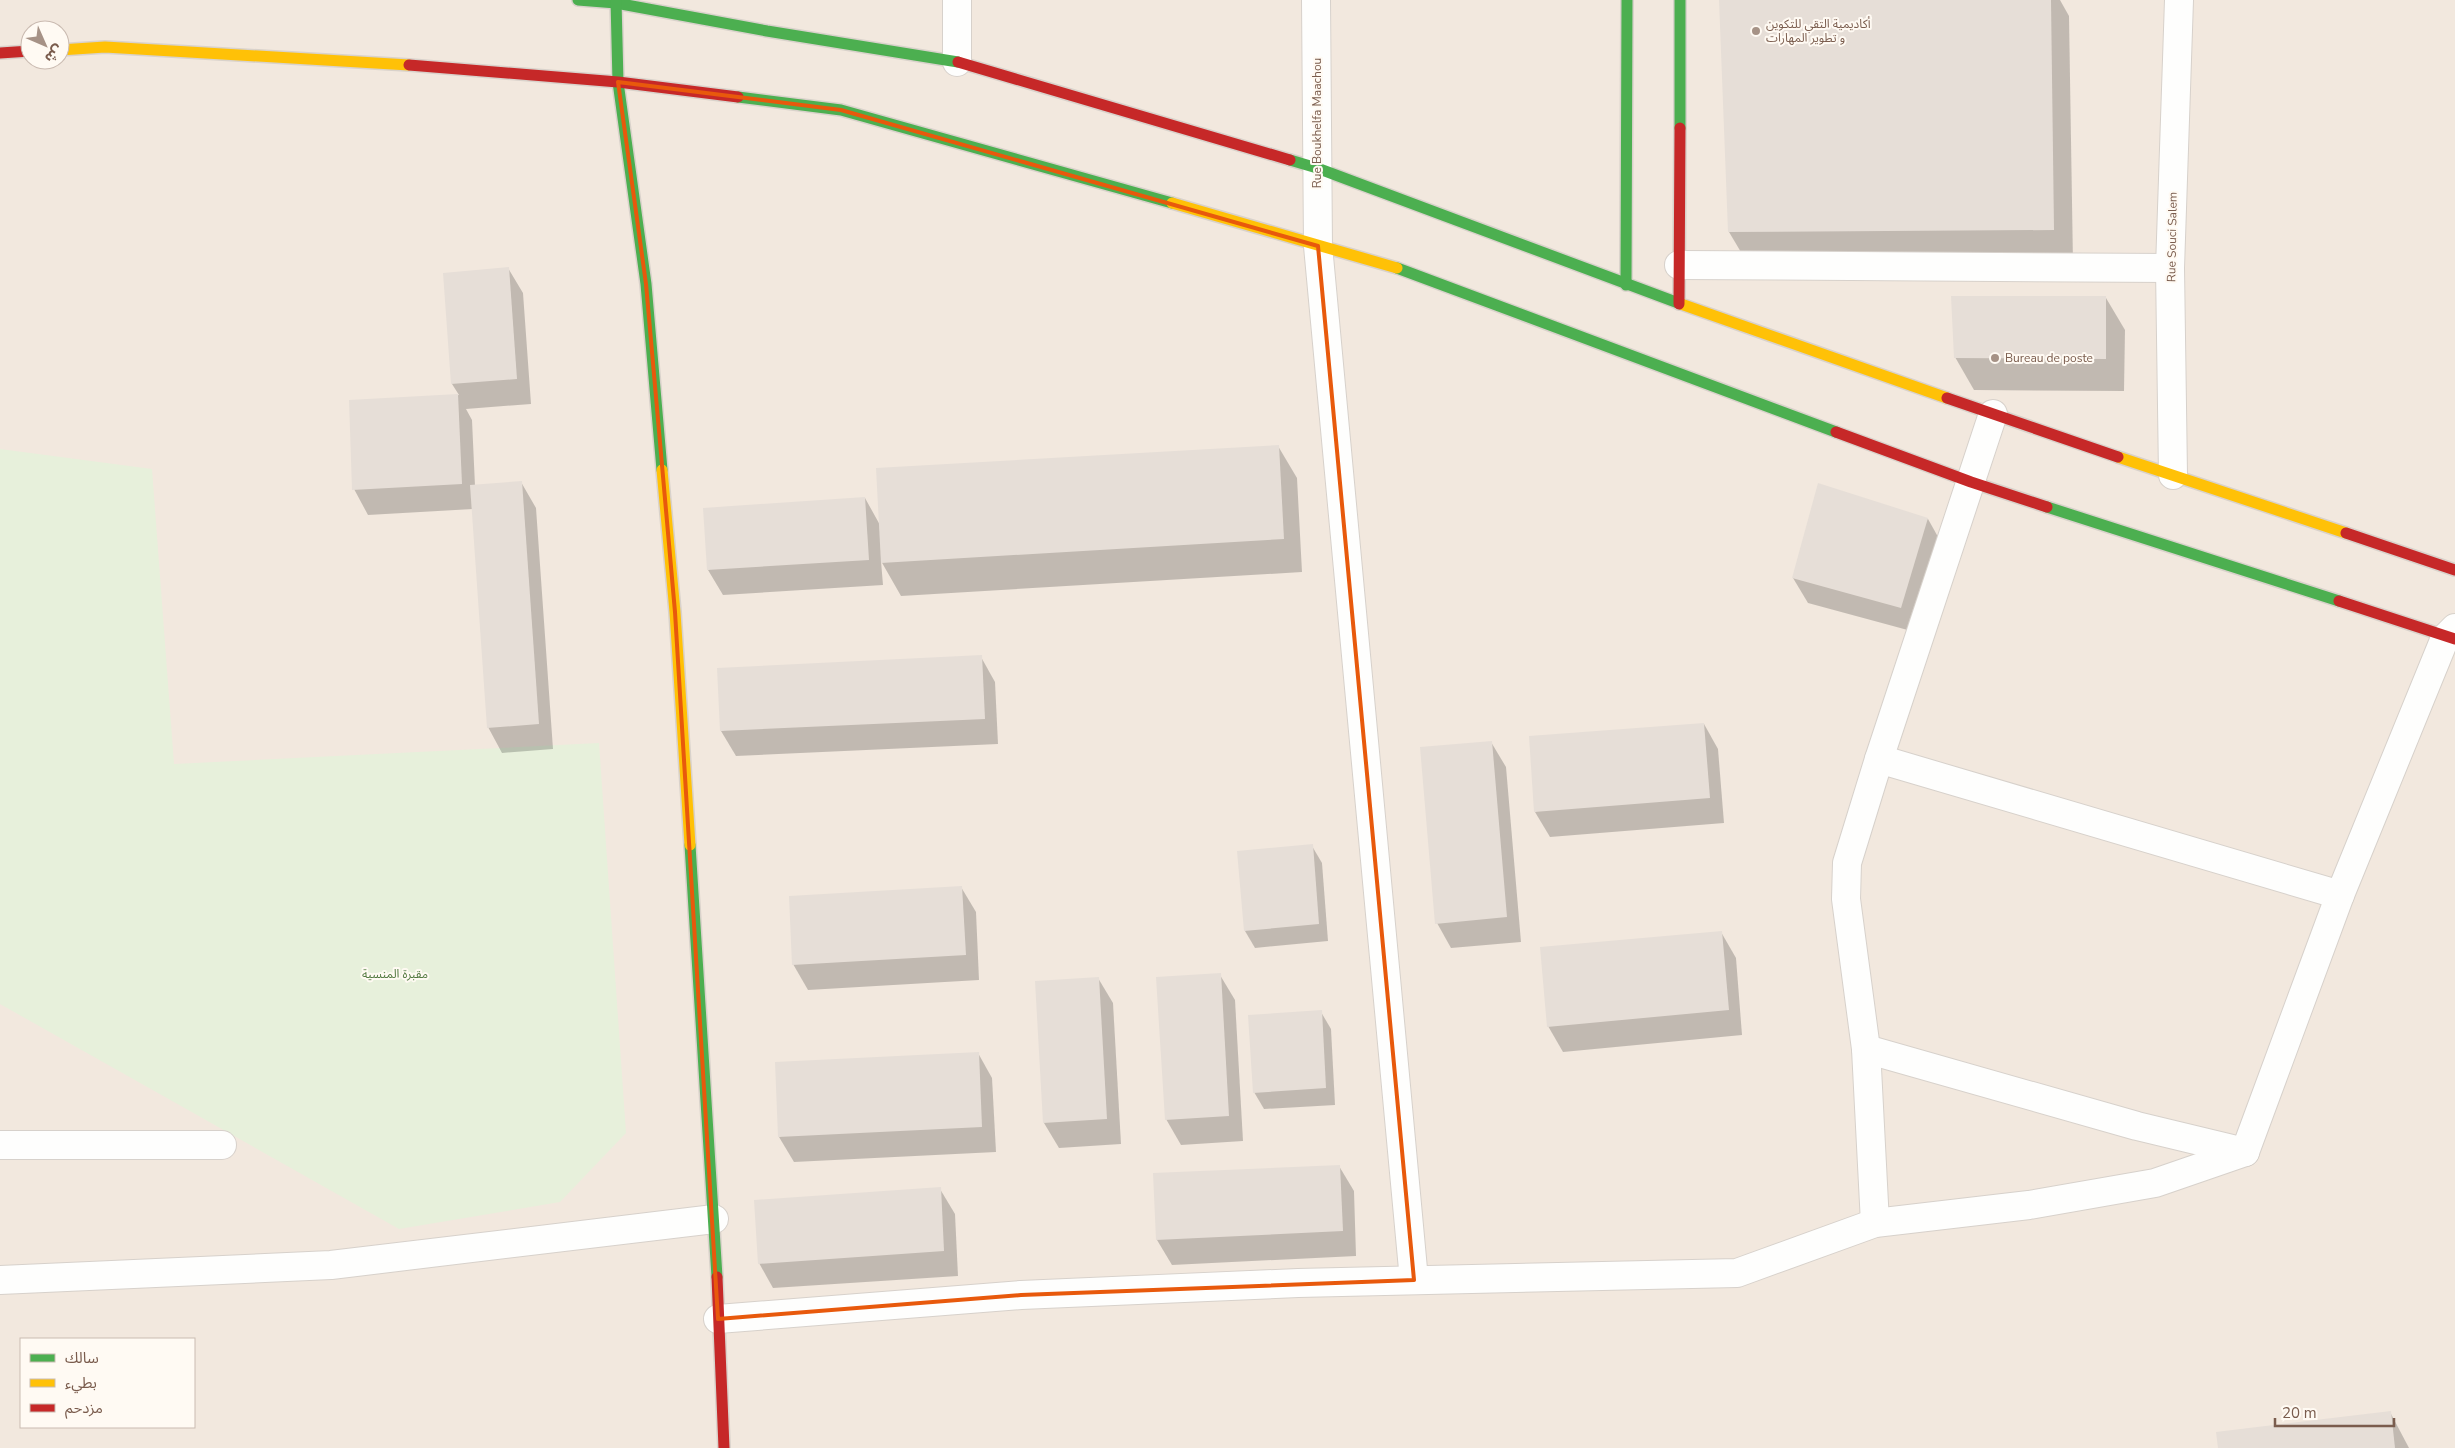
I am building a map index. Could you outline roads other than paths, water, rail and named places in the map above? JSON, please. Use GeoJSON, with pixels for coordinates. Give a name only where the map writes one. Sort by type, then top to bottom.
{"type":"FeatureCollection","features":[{"type":"Feature","properties":{"kind":"main road"},"geometry":{"type":"LineString","coordinates":[[578,0],[616,2],[767,32],[957,62],[1317,168],[1679,304],[1993,414],[2455,570]]}},
{"type":"Feature","properties":{"kind":"main road"},"geometry":{"type":"LineString","coordinates":[[1626,285],[1627,0]]}},
{"type":"Feature","properties":{"kind":"main road"},"geometry":{"type":"LineString","coordinates":[[1679,304],[1680,0]]}},
{"type":"Feature","properties":{"kind":"main road"},"geometry":{"type":"LineString","coordinates":[[616,2],[618,82],[646,284],[675,612],[714,1220],[724,1448]]}},
{"type":"Feature","properties":{"kind":"main road"},"geometry":{"type":"LineString","coordinates":[[70,49],[104,47],[344,60],[618,82],[841,110],[1061,170],[1318,246],[1376,260],[1971,482],[2452,635]]}},
{"type":"Feature","properties":{"kind":"main road"},"geometry":{"type":"LineString","coordinates":[[0,53],[20,52]]}},
{"type":"Feature","properties":{"kind":"street"},"geometry":{"type":"LineString","coordinates":[[957,0],[957,62]]}},
{"type":"Feature","properties":{"kind":"street","name":"Rue Boukhelfa Maachou"},"geometry":{"type":"LineString","coordinates":[[1316,0],[1318,246],[1414,1280]]}},
{"type":"Feature","properties":{"kind":"street","name":"Rue Souci Salem"},"geometry":{"type":"LineString","coordinates":[[2173,475],[2170,268],[2179,0]]}},
{"type":"Feature","properties":{"kind":"street"},"geometry":{"type":"LineString","coordinates":[[1679,265],[2170,268]]}},
{"type":"Feature","properties":{"kind":"street"},"geometry":{"type":"LineString","coordinates":[[1875,1223],[1866,1049],[1846,899],[1848,863],[1879,759],[1993,414]]}},
{"type":"Feature","properties":{"kind":"street"},"geometry":{"type":"LineString","coordinates":[[2245,1152],[2340,895],[2452,635]]}},
{"type":"Feature","properties":{"kind":"street"},"geometry":{"type":"LineString","coordinates":[[1879,759],[2340,895]]}},
{"type":"Feature","properties":{"kind":"street"},"geometry":{"type":"LineString","coordinates":[[1866,1049],[2138,1126],[2245,1152]]}},
{"type":"Feature","properties":{"kind":"street"},"geometry":{"type":"LineString","coordinates":[[0,1145],[222,1145]]}},
{"type":"Feature","properties":{"kind":"street"},"geometry":{"type":"LineString","coordinates":[[718,1319],[1021,1295],[1414,1280],[1736,1273],[1875,1223],[2029,1205],[2155,1183],[2245,1152]]}},
{"type":"Feature","properties":{"kind":"street"},"geometry":{"type":"LineString","coordinates":[[0,1280],[331,1265],[714,1220]]}},
{"type":"Feature","properties":{"kind":"place","name":"أكاديمية التقي للتكوين و تطوير المهارات"},"geometry":{"type":"Point","coordinates":[1756,31]}},
{"type":"Feature","properties":{"kind":"place","name":"Bureau de poste"},"geometry":{"type":"Point","coordinates":[1995,358]}},
{"type":"Feature","properties":{"kind":"park label","name":"مقبرة المنسية"},"geometry":{"type":"Point","coordinates":[395,974]}}]}
